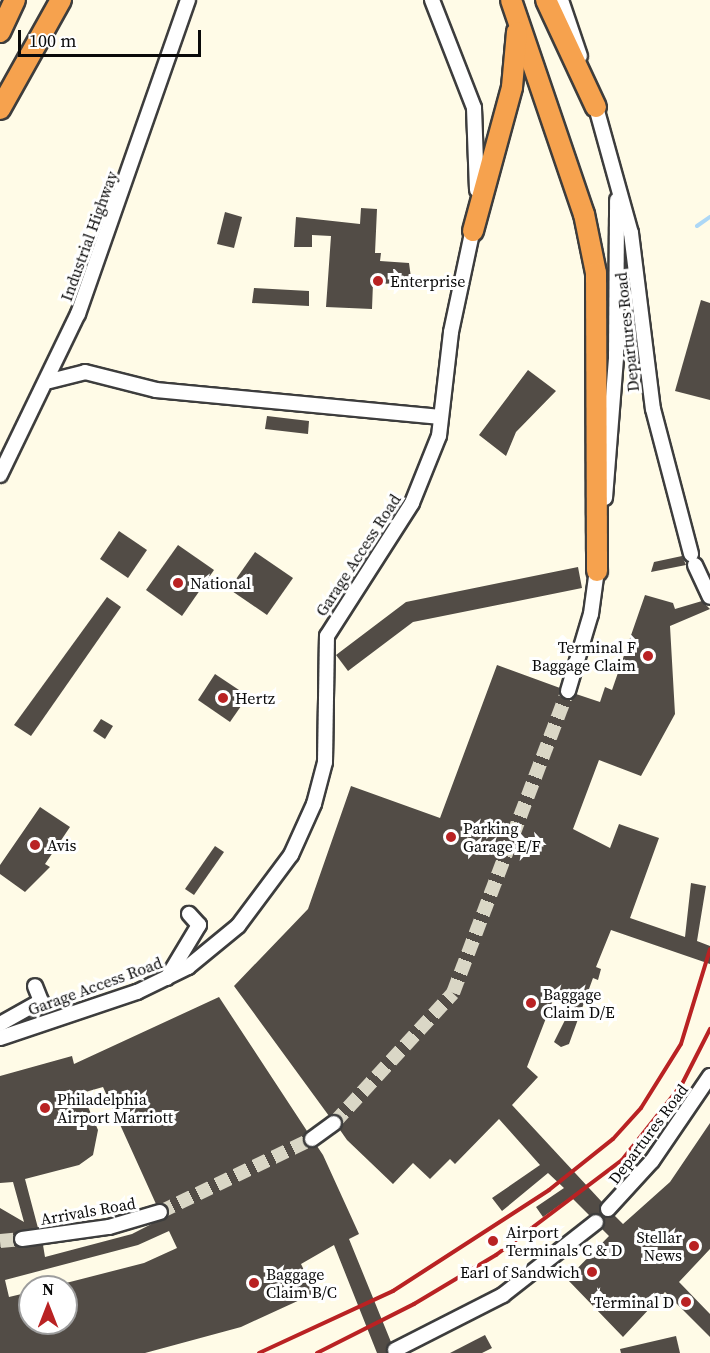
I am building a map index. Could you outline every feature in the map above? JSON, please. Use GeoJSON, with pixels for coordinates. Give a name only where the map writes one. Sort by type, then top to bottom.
{"type":"FeatureCollection","features":[{"type":"Feature","properties":{"kind":"highway"},"geometry":{"type":"LineString","coordinates":[[0,32],[15,0]]}},
{"type":"Feature","properties":{"kind":"highway"},"geometry":{"type":"LineString","coordinates":[[0,109],[61,0]]}},
{"type":"Feature","properties":{"kind":"highway"},"geometry":{"type":"LineString","coordinates":[[546,0],[596,107]]}},
{"type":"Feature","properties":{"kind":"highway"},"geometry":{"type":"LineString","coordinates":[[473,231],[514,75],[513,6]]}},
{"type":"Feature","properties":{"kind":"highway"},"geometry":{"type":"LineString","coordinates":[[513,6],[582,206],[596,273],[597,571]]}},
{"type":"Feature","properties":{"kind":"street","name":"Industrial Highway"},"geometry":{"type":"LineString","coordinates":[[0,475],[50,381],[78,314],[188,0]]}},
{"type":"Feature","properties":{"kind":"street","name":"Garage Access Road"},"geometry":{"type":"LineString","coordinates":[[0,1038],[167,978],[238,926],[297,844],[319,790],[327,749],[327,636],[416,495],[439,436],[453,319],[473,231],[479,162],[476,118],[432,0]]}},
{"type":"Feature","properties":{"kind":"street","name":"Departures Road"},"geometry":{"type":"LineString","coordinates":[[561,0],[596,107],[631,233],[661,451],[693,559],[710,597]]}},
{"type":"Feature","properties":{"kind":"street"},"geometry":{"type":"LineString","coordinates":[[568,691],[590,620],[597,571],[615,366],[619,227],[611,157]]}},
{"type":"Feature","properties":{"kind":"street"},"geometry":{"type":"LineString","coordinates":[[50,381],[85,372],[156,390],[441,417]]}},
{"type":"Feature","properties":{"kind":"street"},"geometry":{"type":"LineString","coordinates":[[167,978],[199,925],[189,914]]}},
{"type":"Feature","properties":{"kind":"street"},"geometry":{"type":"LineString","coordinates":[[0,1024],[41,1001],[35,987]]}},
{"type":"Feature","properties":{"kind":"street","name":"Departures Road"},"geometry":{"type":"LineString","coordinates":[[608,1209],[658,1153],[710,1076]]}},
{"type":"Feature","properties":{"kind":"street"},"geometry":{"type":"LineString","coordinates":[[312,1139],[334,1123]]}},
{"type":"Feature","properties":{"kind":"street","name":"Arrivals Road"},"geometry":{"type":"LineString","coordinates":[[22,1239],[109,1227],[160,1212]]}},
{"type":"Feature","properties":{"kind":"street"},"geometry":{"type":"LineString","coordinates":[[395,1350],[503,1295],[596,1222]]}},
{"type":"Feature","properties":{"kind":"building"},"geometry":{"type":"Polygon","coordinates":[[[361,208],[377,209],[375,253],[381,253],[380,261],[409,263],[412,285],[373,283],[372,309],[326,307],[331,236],[312,235],[312,247],[294,247],[296,217],[360,224],[361,208]]]}},
{"type":"Feature","properties":{"kind":"building"},"geometry":{"type":"Polygon","coordinates":[[[225,212],[242,217],[234,248],[217,244],[225,212]]]}},
{"type":"Feature","properties":{"kind":"building"},"geometry":{"type":"Polygon","coordinates":[[[254,288],[309,291],[309,306],[252,303],[254,288]]]}},
{"type":"Feature","properties":{"kind":"building"},"geometry":{"type":"Polygon","coordinates":[[[701,300],[710,303],[710,400],[675,391],[701,300]]]}},
{"type":"Feature","properties":{"kind":"building"},"geometry":{"type":"Polygon","coordinates":[[[528,370],[556,391],[516,432],[506,456],[479,435],[528,370]]]}},
{"type":"Feature","properties":{"kind":"building"},"geometry":{"type":"Polygon","coordinates":[[[267,416],[309,421],[308,434],[265,429],[267,416]]]}},
{"type":"Feature","properties":{"kind":"building"},"geometry":{"type":"Polygon","coordinates":[[[119,531],[147,550],[128,578],[100,559],[119,531]]]}},
{"type":"Feature","properties":{"kind":"building","name":"National"},"geometry":{"type":"Polygon","coordinates":[[[178,545],[214,570],[182,616],[146,590],[178,545]]]}},
{"type":"Feature","properties":{"kind":"building"},"geometry":{"type":"Polygon","coordinates":[[[255,552],[293,578],[267,615],[229,589],[255,552]]]}},
{"type":"Feature","properties":{"kind":"building"},"geometry":{"type":"Polygon","coordinates":[[[682,556],[686,565],[651,572],[654,562],[682,556]]]}},
{"type":"Feature","properties":{"kind":"building"},"geometry":{"type":"Polygon","coordinates":[[[578,567],[582,588],[413,622],[348,671],[336,655],[406,602],[578,567]]]}},
{"type":"Feature","properties":{"kind":"building"},"geometry":{"type":"Polygon","coordinates":[[[645,595],[673,603],[675,609],[702,601],[710,609],[670,626],[675,714],[641,776],[599,760],[573,829],[610,848],[619,824],[659,838],[630,918],[685,937],[691,883],[706,886],[697,941],[710,946],[710,964],[611,930],[596,967],[601,969],[598,980],[593,978],[569,1044],[561,1047],[554,1042],[574,1002],[555,995],[527,1067],[538,1077],[512,1105],[602,1202],[602,1215],[590,1216],[571,1197],[543,1217],[536,1207],[564,1188],[548,1173],[502,1211],[492,1198],[540,1165],[499,1119],[455,1164],[450,1159],[430,1179],[413,1163],[393,1184],[347,1140],[340,1130],[341,1117],[329,1116],[234,986],[308,909],[351,786],[440,818],[497,665],[560,688],[565,699],[576,694],[600,702],[605,687],[612,690],[645,595]]]}},
{"type":"Feature","properties":{"kind":"building"},"geometry":{"type":"Polygon","coordinates":[[[107,597],[121,607],[31,736],[14,725],[107,597]]]}},
{"type":"Feature","properties":{"kind":"building","name":"Hertz"},"geometry":{"type":"Polygon","coordinates":[[[215,674],[248,696],[230,722],[198,700],[215,674]]]}},
{"type":"Feature","properties":{"kind":"building"},"geometry":{"type":"Polygon","coordinates":[[[101,719],[113,726],[105,739],[93,731],[101,719]]]}},
{"type":"Feature","properties":{"kind":"building","name":"Avis"},"geometry":{"type":"Polygon","coordinates":[[[40,807],[70,827],[45,864],[50,867],[25,892],[0,874],[0,865],[40,807]]]}},
{"type":"Feature","properties":{"kind":"building"},"geometry":{"type":"Polygon","coordinates":[[[215,846],[224,852],[194,895],[185,889],[215,846]]]}},
{"type":"Feature","properties":{"kind":"building"},"geometry":{"type":"Polygon","coordinates":[[[219,997],[307,1131],[304,1144],[317,1146],[323,1155],[359,1234],[349,1239],[391,1342],[387,1353],[377,1353],[334,1245],[301,1264],[315,1293],[241,1327],[145,1353],[0,1353],[0,1208],[24,1222],[13,1182],[0,1183],[0,1076],[72,1056],[74,1064],[219,997]],[[103,1087],[82,1093],[98,1130],[93,1155],[79,1165],[25,1179],[38,1228],[16,1232],[18,1247],[43,1245],[45,1257],[132,1234],[169,1215],[166,1205],[156,1204],[103,1087]]]}},
{"type":"Feature","properties":{"kind":"building"},"geometry":{"type":"Polygon","coordinates":[[[710,1123],[710,1249],[679,1282],[710,1314],[710,1337],[665,1292],[623,1337],[567,1279],[609,1236],[602,1229],[603,1216],[614,1215],[623,1224],[670,1182],[710,1123]]]}},
{"type":"Feature","properties":{"kind":"building"},"geometry":{"type":"Polygon","coordinates":[[[485,1335],[492,1348],[482,1353],[450,1353],[485,1335]]]}},
{"type":"Feature","properties":{"kind":"building"},"geometry":{"type":"Polygon","coordinates":[[[676,1336],[680,1353],[621,1353],[620,1349],[676,1336]]]}},
{"type":"Feature","properties":{"kind":"waterway"},"geometry":{"type":"LineString","coordinates":[[697,226],[710,217]]}},
{"type":"Feature","properties":{"kind":"tunnel"},"geometry":{"type":"LineString","coordinates":[[334,1123],[453,993],[568,691]]}},
{"type":"Feature","properties":{"kind":"tunnel"},"geometry":{"type":"LineString","coordinates":[[160,1212],[312,1139]]}},
{"type":"Feature","properties":{"kind":"tunnel"},"geometry":{"type":"LineString","coordinates":[[0,1241],[22,1239]]}},
{"type":"Feature","properties":{"kind":"railway"},"geometry":{"type":"LineString","coordinates":[[259,1353],[393,1291],[549,1190],[613,1139],[641,1108],[681,1044],[710,949]]}},
{"type":"Feature","properties":{"kind":"railway"},"geometry":{"type":"LineString","coordinates":[[317,1353],[414,1304],[496,1255],[622,1160],[682,1084],[710,1029]]}},
{"type":"Feature","properties":{"kind":"place","name":"Enterprise"},"geometry":{"type":"Point","coordinates":[378,281]}},
{"type":"Feature","properties":{"kind":"place","name":"National"},"geometry":{"type":"Point","coordinates":[178,583]}},
{"type":"Feature","properties":{"kind":"place","name":"Terminal F Baggage Claim"},"geometry":{"type":"Point","coordinates":[648,656]}},
{"type":"Feature","properties":{"kind":"place","name":"Hertz"},"geometry":{"type":"Point","coordinates":[223,698]}},
{"type":"Feature","properties":{"kind":"place","name":"Parking Garage E/F"},"geometry":{"type":"Point","coordinates":[451,837]}},
{"type":"Feature","properties":{"kind":"place","name":"Avis"},"geometry":{"type":"Point","coordinates":[35,845]}},
{"type":"Feature","properties":{"kind":"place","name":"Baggage Claim D/E"},"geometry":{"type":"Point","coordinates":[531,1003]}},
{"type":"Feature","properties":{"kind":"place","name":"Philadelphia Airport Marriott"},"geometry":{"type":"Point","coordinates":[45,1108]}},
{"type":"Feature","properties":{"kind":"place","name":"Airport Terminals C & D"},"geometry":{"type":"Point","coordinates":[493,1241]}},
{"type":"Feature","properties":{"kind":"place","name":"Stellar News"},"geometry":{"type":"Point","coordinates":[694,1246]}},
{"type":"Feature","properties":{"kind":"place","name":"Earl of Sandwich"},"geometry":{"type":"Point","coordinates":[592,1272]}},
{"type":"Feature","properties":{"kind":"place","name":"Baggage Claim B/C"},"geometry":{"type":"Point","coordinates":[254,1283]}},
{"type":"Feature","properties":{"kind":"place","name":"Terminal D"},"geometry":{"type":"Point","coordinates":[686,1302]}}]}
